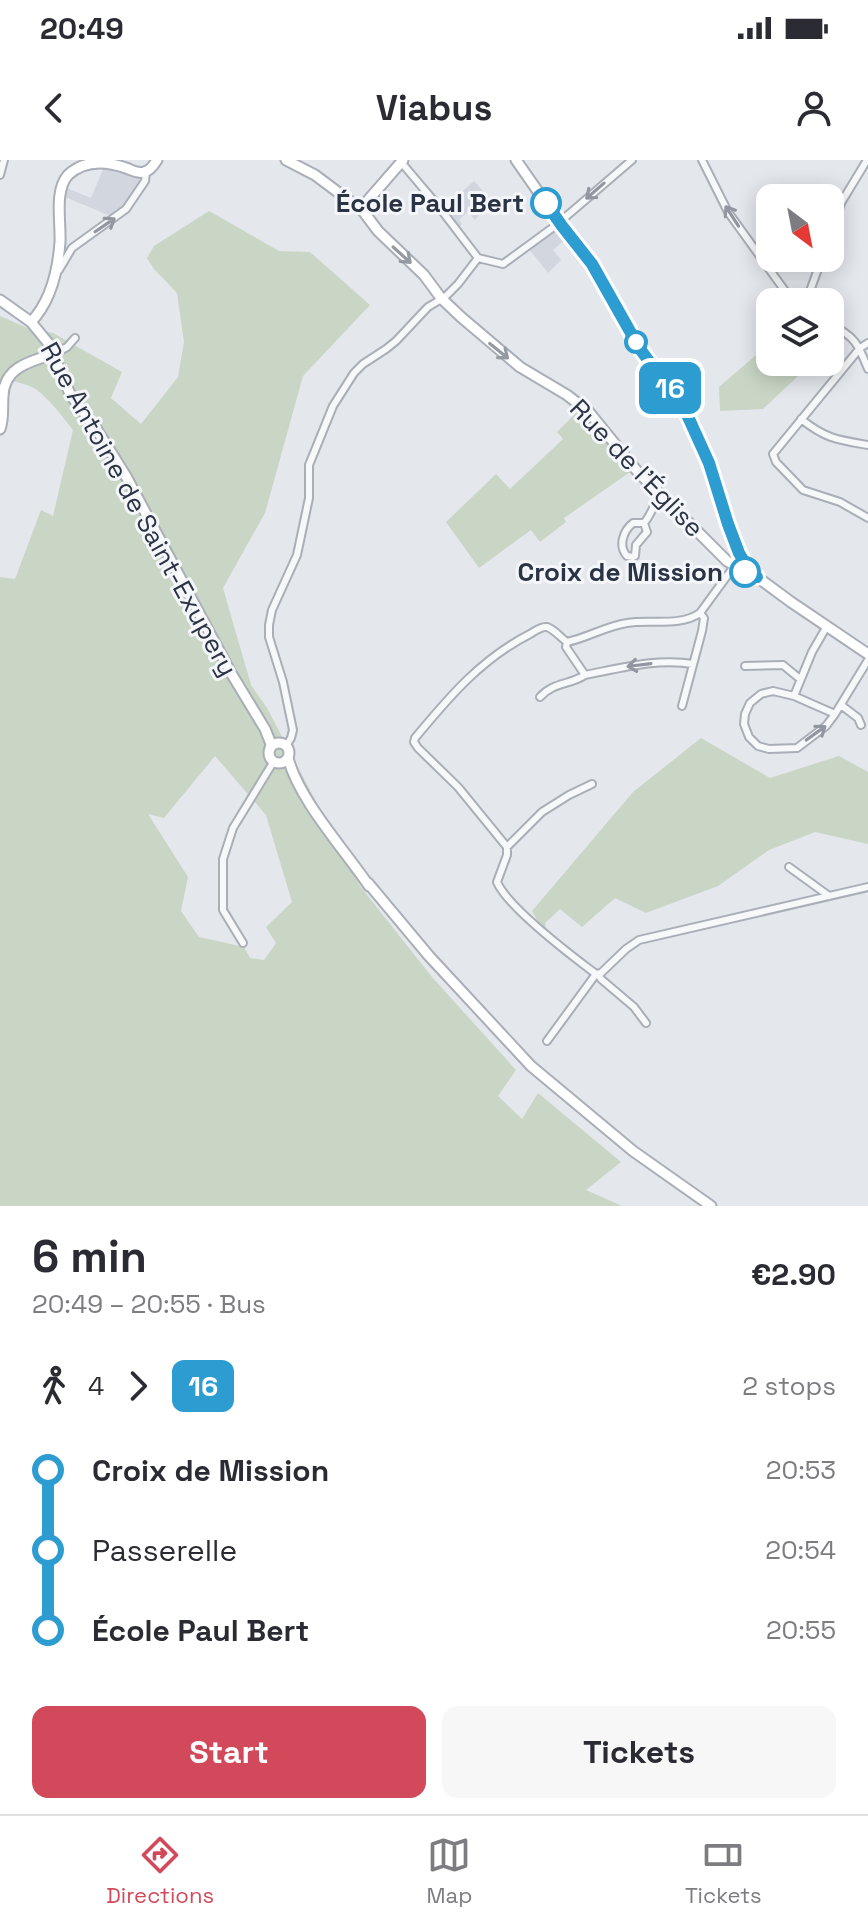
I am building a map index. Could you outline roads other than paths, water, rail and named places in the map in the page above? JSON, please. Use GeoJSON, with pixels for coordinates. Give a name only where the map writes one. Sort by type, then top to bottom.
{"type":"FeatureCollection","features":[{"type":"Feature","properties":{"kind":"main road"},"geometry":{"type":"LineString","coordinates":[[31,322],[46,301],[56,269],[60,199],[68,175],[85,163],[100,161],[135,172],[146,172],[157,160]]}},
{"type":"Feature","properties":{"kind":"main road","name":"Rue de l'Église"},"geometry":{"type":"LineString","coordinates":[[286,160],[323,180],[363,211],[378,231],[424,275],[441,298],[468,324],[520,367],[589,412],[660,495],[738,563]]}},
{"type":"Feature","properties":{"kind":"main road"},"geometry":{"type":"LineString","coordinates":[[516,160],[592,264],[640,349],[689,416],[709,463],[738,563],[868,657]]}},
{"type":"Feature","properties":{"kind":"main road"},"geometry":{"type":"LineString","coordinates":[[363,211],[365,204],[402,161]]}},
{"type":"Feature","properties":{"kind":"main road","name":"Rue Antoine de Saint-Exupery"},"geometry":{"type":"LineString","coordinates":[[0,300],[31,322],[49,344],[70,394],[127,478],[271,744],[278,746]]}},
{"type":"Feature","properties":{"kind":"main road"},"geometry":{"type":"LineString","coordinates":[[0,429],[4,390],[13,372],[28,361],[54,354]]}},
{"type":"Feature","properties":{"kind":"main road"},"geometry":{"type":"LineString","coordinates":[[281,760],[289,751],[278,746],[270,755],[281,760],[293,775],[325,825],[397,923],[531,1066],[620,1140],[711,1206]]}},
{"type":"Feature","properties":{"kind":"street"},"geometry":{"type":"LineString","coordinates":[[0,175],[4,160]]}},
{"type":"Feature","properties":{"kind":"street"},"geometry":{"type":"LineString","coordinates":[[402,161],[478,258],[503,264],[559,222],[632,160]]}},
{"type":"Feature","properties":{"kind":"street"},"geometry":{"type":"LineString","coordinates":[[702,160],[728,212],[783,288]]}},
{"type":"Feature","properties":{"kind":"street"},"geometry":{"type":"LineString","coordinates":[[844,198],[867,160]]}},
{"type":"Feature","properties":{"kind":"street"},"geometry":{"type":"LineString","coordinates":[[56,269],[59,270],[72,248],[126,209],[145,181],[146,172]]}},
{"type":"Feature","properties":{"kind":"street"},"geometry":{"type":"LineString","coordinates":[[278,746],[293,734],[293,730],[288,701],[269,637],[269,625],[272,610],[297,555],[309,498],[309,465],[333,406],[354,373],[386,349],[428,307],[445,297],[478,258]]}},
{"type":"Feature","properties":{"kind":"street"},"geometry":{"type":"LineString","coordinates":[[844,331],[860,348],[868,369]]}},
{"type":"Feature","properties":{"kind":"street"},"geometry":{"type":"LineString","coordinates":[[54,354],[75,338]]}},
{"type":"Feature","properties":{"kind":"street"},"geometry":{"type":"LineString","coordinates":[[867,515],[803,490],[773,457],[775,450],[860,348],[868,343]]}},
{"type":"Feature","properties":{"kind":"street"},"geometry":{"type":"LineString","coordinates":[[801,419],[831,439],[868,445]]}},
{"type":"Feature","properties":{"kind":"street"},"geometry":{"type":"LineString","coordinates":[[644,523],[660,495]]}},
{"type":"Feature","properties":{"kind":"street"},"geometry":{"type":"LineString","coordinates":[[633,523],[644,523],[646,536],[636,545],[635,556],[627,556],[623,549],[625,531],[633,523]]}},
{"type":"Feature","properties":{"kind":"street"},"geometry":{"type":"LineString","coordinates":[[567,642],[627,623],[656,623],[694,617],[738,563]]}},
{"type":"Feature","properties":{"kind":"street"},"geometry":{"type":"LineString","coordinates":[[682,706],[702,631],[704,618],[700,613]]}},
{"type":"Feature","properties":{"kind":"street"},"geometry":{"type":"LineString","coordinates":[[794,696],[812,652],[827,626]]}},
{"type":"Feature","properties":{"kind":"street"},"geometry":{"type":"LineString","coordinates":[[567,642],[541,627],[500,650],[443,704],[414,742],[460,789],[507,847],[497,882],[500,890],[530,922],[634,1007],[646,1023]]}},
{"type":"Feature","properties":{"kind":"street"},"geometry":{"type":"LineString","coordinates":[[567,642],[566,647],[585,675]]}},
{"type":"Feature","properties":{"kind":"street"},"geometry":{"type":"LineString","coordinates":[[835,714],[794,696],[773,691],[756,696],[745,714],[744,724],[749,737],[758,746],[769,749],[797,748],[826,726],[835,714],[841,705],[868,657]]}},
{"type":"Feature","properties":{"kind":"street"},"geometry":{"type":"LineString","coordinates":[[540,697],[561,682],[585,675],[645,663],[693,664]]}},
{"type":"Feature","properties":{"kind":"street"},"geometry":{"type":"LineString","coordinates":[[745,666],[783,665],[800,679]]}},
{"type":"Feature","properties":{"kind":"street"},"geometry":{"type":"LineString","coordinates":[[841,705],[858,718],[861,725]]}},
{"type":"Feature","properties":{"kind":"street"},"geometry":{"type":"LineString","coordinates":[[243,943],[223,910],[223,859],[233,828],[281,760]]}},
{"type":"Feature","properties":{"kind":"street"},"geometry":{"type":"LineString","coordinates":[[507,847],[542,812],[592,784]]}},
{"type":"Feature","properties":{"kind":"street"},"geometry":{"type":"LineString","coordinates":[[789,867],[829,896]]}},
{"type":"Feature","properties":{"kind":"street"},"geometry":{"type":"LineString","coordinates":[[547,1041],[597,974],[632,944],[648,937],[868,887]]}},
{"type":"Feature","properties":{"kind":"place","name":"École Paul Bert"},"geometry":{"type":"Point","coordinates":[546,203]}},
{"type":"Feature","properties":{"kind":"place","name":"Croix de Mission"},"geometry":{"type":"Point","coordinates":[745,572]}}]}
